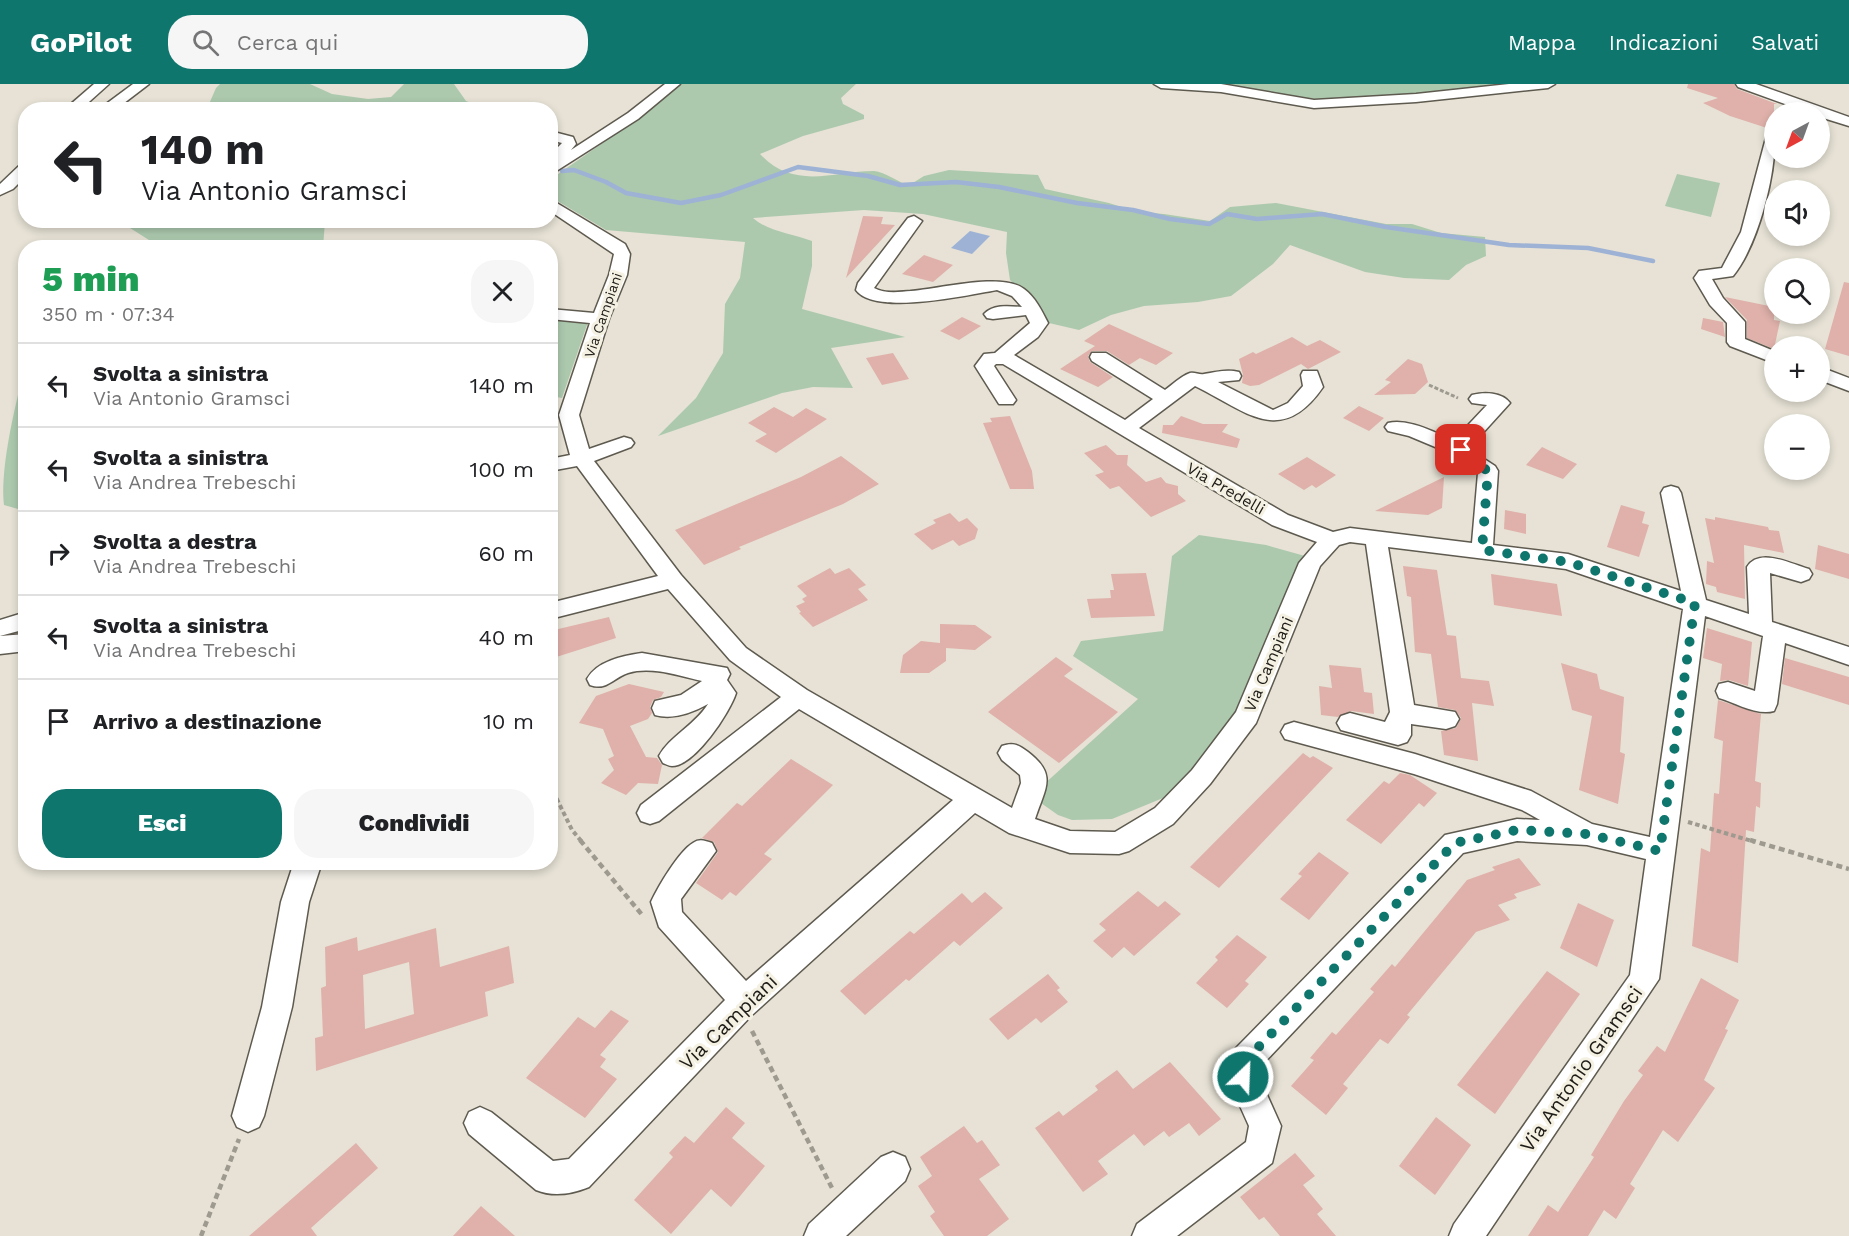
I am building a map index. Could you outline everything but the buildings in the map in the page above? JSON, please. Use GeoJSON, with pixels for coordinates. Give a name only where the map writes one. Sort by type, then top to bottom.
{"type":"FeatureCollection","features":[{"type":"Feature","properties":{"kind":"street"},"geometry":{"type":"LineString","coordinates":[[81,102],[102,84]]}},
{"type":"Feature","properties":{"kind":"street"},"geometry":{"type":"LineString","coordinates":[[116,102],[142,84]]}},
{"type":"Feature","properties":{"kind":"street"},"geometry":{"type":"LineString","coordinates":[[558,166],[633,116],[673,84]]}},
{"type":"Feature","properties":{"kind":"street"},"geometry":{"type":"LineString","coordinates":[[1161,84],[1221,88],[1314,104],[1416,98],[1548,84]]}},
{"type":"Feature","properties":{"kind":"street"},"geometry":{"type":"LineString","coordinates":[[1743,84],[1780,102]]}},
{"type":"Feature","properties":{"kind":"street"},"geometry":{"type":"LineString","coordinates":[[1830,116],[1849,122]]}},
{"type":"Feature","properties":{"kind":"street"},"geometry":{"type":"LineString","coordinates":[[558,138],[568,141],[569,144],[558,156]]}},
{"type":"Feature","properties":{"kind":"street"},"geometry":{"type":"LineString","coordinates":[[1764,353],[1736,342],[1736,322],[1716,301],[1702,278],[1705,275],[1727,272],[1732,266],[1749,232],[1765,168]]}},
{"type":"Feature","properties":{"kind":"street"},"geometry":{"type":"LineString","coordinates":[[0,179],[18,169]]}},
{"type":"Feature","properties":{"kind":"street"},"geometry":{"type":"LineString","coordinates":[[0,190],[8,186],[18,174]]}},
{"type":"Feature","properties":{"kind":"street","name":"Via Campiani"},"geometry":{"type":"LineString","coordinates":[[558,209],[619,248],[622,254],[618,275],[600,319],[572,376],[569,415],[582,459],[673,580],[738,654],[798,697],[1019,825],[1070,842],[1119,843],[1164,816],[1201,777],[1247,716],[1310,563],[1332,539]]}},
{"type":"Feature","properties":{"kind":"street"},"geometry":{"type":"LineString","coordinates":[[914,221],[867,283],[865,290],[868,294],[879,297],[922,295],[997,285],[1009,286],[1022,294],[1026,312]]}},
{"type":"Feature","properties":{"kind":"street"},"geometry":{"type":"LineString","coordinates":[[993,314],[1002,311],[1026,312],[1039,322],[1035,330],[1008,349],[1001,357],[992,358],[984,366],[1006,400]]}},
{"type":"Feature","properties":{"kind":"street"},"geometry":{"type":"LineString","coordinates":[[558,315],[600,319]]}},
{"type":"Feature","properties":{"kind":"street","name":"Via Predelli"},"geometry":{"type":"LineString","coordinates":[[1001,357],[1280,520],[1332,539]]}},
{"type":"Feature","properties":{"kind":"street"},"geometry":{"type":"LineString","coordinates":[[1099,357],[1164,399]]}},
{"type":"Feature","properties":{"kind":"street"},"geometry":{"type":"LineString","coordinates":[[1198,380],[1270,416],[1282,416],[1298,404],[1313,387],[1310,375]]}},
{"type":"Feature","properties":{"kind":"street"},"geometry":{"type":"LineString","coordinates":[[1125,429],[1164,399],[1198,380],[1232,376]]}},
{"type":"Feature","properties":{"kind":"street"},"geometry":{"type":"LineString","coordinates":[[1830,377],[1849,385]]}},
{"type":"Feature","properties":{"kind":"street"},"geometry":{"type":"LineString","coordinates":[[1482,550],[1488,471],[1462,454],[1461,445],[1484,407]]}},
{"type":"Feature","properties":{"kind":"street"},"geometry":{"type":"LineString","coordinates":[[1395,427],[1416,432],[1461,450]]}},
{"type":"Feature","properties":{"kind":"street"},"geometry":{"type":"LineString","coordinates":[[558,464],[582,459],[624,443]]}},
{"type":"Feature","properties":{"kind":"street"},"geometry":{"type":"LineString","coordinates":[[1671,493],[1695,603]]}},
{"type":"Feature","properties":{"kind":"street"},"geometry":{"type":"LineString","coordinates":[[1332,539],[1350,535],[1568,562],[1849,656]]}},
{"type":"Feature","properties":{"kind":"street"},"geometry":{"type":"LineString","coordinates":[[1350,723],[1398,735],[1398,721],[1402,709],[1376,539]]}},
{"type":"Feature","properties":{"kind":"street"},"geometry":{"type":"LineString","coordinates":[[1728,691],[1765,704],[1768,628],[1758,567],[1764,564],[1801,574]]}},
{"type":"Feature","properties":{"kind":"street"},"geometry":{"type":"LineString","coordinates":[[558,609],[673,580]]}},
{"type":"Feature","properties":{"kind":"street","name":"Via Antonio Gramsci"},"geometry":{"type":"LineString","coordinates":[[1466,1236],[1644,979],[1695,603]]}},
{"type":"Feature","properties":{"kind":"street"},"geometry":{"type":"LineString","coordinates":[[0,628],[18,622]]}},
{"type":"Feature","properties":{"kind":"street"},"geometry":{"type":"LineString","coordinates":[[0,645],[18,643]]}},
{"type":"Feature","properties":{"kind":"street"},"geometry":{"type":"LineString","coordinates":[[664,708],[682,706],[697,699],[717,682],[723,667],[738,654]]}},
{"type":"Feature","properties":{"kind":"street"},"geometry":{"type":"LineString","coordinates":[[599,680],[611,669],[641,660],[717,682],[724,693],[720,707],[694,738],[672,756]]}},
{"type":"Feature","properties":{"kind":"street"},"geometry":{"type":"LineString","coordinates":[[650,813],[798,697]]}},
{"type":"Feature","properties":{"kind":"street"},"geometry":{"type":"LineString","coordinates":[[1402,709],[1446,719]]}},
{"type":"Feature","properties":{"kind":"street"},"geometry":{"type":"LineString","coordinates":[[1294,732],[1415,764],[1531,801],[1587,834]]}},
{"type":"Feature","properties":{"kind":"street"},"geometry":{"type":"LineString","coordinates":[[1011,753],[1033,770],[1034,783],[1019,825]]}},
{"type":"Feature","properties":{"kind":"street","name":"Via Campiani"},"geometry":{"type":"LineString","coordinates":[[480,1123],[548,1178],[577,1175],[746,1010],[973,799]]}},
{"type":"Feature","properties":{"kind":"street"},"geometry":{"type":"LineString","coordinates":[[1149,1236],[1260,1151],[1265,1126],[1243,1077],[1247,1059],[1455,843],[1517,830],[1587,834],[1660,851]]}},
{"type":"Feature","properties":{"kind":"street"},"geometry":{"type":"LineString","coordinates":[[702,851],[670,891],[665,902],[669,918],[746,1010]]}},
{"type":"Feature","properties":{"kind":"street"},"geometry":{"type":"LineString","coordinates":[[248,1116],[270,1038],[295,902],[305,870]]}},
{"type":"Feature","properties":{"kind":"street"},"geometry":{"type":"LineString","coordinates":[[821,1236],[893,1169]]}},
{"type":"Feature","properties":{"kind":"path"},"geometry":{"type":"LineString","coordinates":[[1429,385],[1463,401],[1484,407]]}},
{"type":"Feature","properties":{"kind":"path"},"geometry":{"type":"LineString","coordinates":[[558,801],[572,830]]}},
{"type":"Feature","properties":{"kind":"path"},"geometry":{"type":"LineString","coordinates":[[1665,815],[1849,869]]}},
{"type":"Feature","properties":{"kind":"path"},"geometry":{"type":"LineString","coordinates":[[746,1010],[838,1200]]}},
{"type":"Feature","properties":{"kind":"path"},"geometry":{"type":"LineString","coordinates":[[202,1234],[248,1116]]}},
{"type":"Feature","properties":{"kind":"green space"},"geometry":{"type":"Polygon","coordinates":[[[220,84],[310,84],[332,94],[368,99],[391,97],[404,84],[454,84],[469,102],[210,102],[220,84]]]}},
{"type":"Feature","properties":{"kind":"green space"},"geometry":{"type":"Polygon","coordinates":[[[678,84],[856,84],[841,98],[843,104],[864,115],[864,119],[803,136],[760,154],[773,165],[800,176],[874,171],[908,186],[924,176],[949,170],[1038,175],[1045,189],[1109,203],[1137,212],[1210,221],[1230,207],[1276,203],[1386,224],[1412,224],[1441,233],[1485,237],[1486,256],[1466,265],[1449,280],[1404,278],[1365,272],[1290,245],[1273,264],[1231,296],[1198,302],[1144,306],[1111,315],[1079,330],[1049,323],[1010,280],[1006,253],[1007,232],[923,214],[864,210],[753,218],[773,229],[812,241],[812,266],[802,309],[905,337],[831,348],[853,388],[813,387],[782,393],[658,436],[696,398],[723,353],[725,304],[740,278],[745,242],[606,230],[558,201],[558,174],[634,121],[678,84]]]}},
{"type":"Feature","properties":{"kind":"green space"},"geometry":{"type":"Polygon","coordinates":[[[1174,84],[1514,84],[1344,102],[1174,84]]]}},
{"type":"Feature","properties":{"kind":"green space"},"geometry":{"type":"Polygon","coordinates":[[[1677,174],[1720,183],[1711,217],[1665,206],[1677,174]]]}},
{"type":"Feature","properties":{"kind":"green space"},"geometry":{"type":"Polygon","coordinates":[[[130,228],[325,228],[324,240],[149,240],[130,228]]]}},
{"type":"Feature","properties":{"kind":"green space"},"geometry":{"type":"Polygon","coordinates":[[[558,319],[588,322],[562,398],[558,397],[558,319]]]}},
{"type":"Feature","properties":{"kind":"green space"},"geometry":{"type":"Polygon","coordinates":[[[18,396],[18,509],[4,505],[3,492],[5,462],[18,396]]]}},
{"type":"Feature","properties":{"kind":"green space"},"geometry":{"type":"Polygon","coordinates":[[[1199,535],[1266,545],[1305,556],[1242,704],[1210,757],[1163,798],[1112,819],[1072,820],[1058,815],[1031,796],[1138,699],[1073,656],[1081,641],[1163,631],[1172,556],[1199,535]]]}},
{"type":"Feature","properties":{"kind":"water"},"geometry":{"type":"Polygon","coordinates":[[[970,231],[990,236],[972,254],[951,248],[970,231]]]}},
{"type":"Feature","properties":{"kind":"waterway"},"geometry":{"type":"LineString","coordinates":[[562,171],[574,170],[606,182],[626,193],[681,203],[721,195],[798,167],[868,176],[900,185],[956,182],[999,187],[1077,203],[1133,210],[1170,219],[1209,224],[1227,214],[1257,219],[1322,214],[1386,227],[1509,245],[1588,248],[1653,261]]}},
{"type":"Feature","properties":{"kind":"route"},"geometry":{"type":"LineString","coordinates":[[1243,1077],[1247,1059],[1455,843],[1517,830],[1587,834],[1660,851],[1695,603],[1568,562],[1482,550],[1488,471],[1462,454],[1461,450]]}}]}
